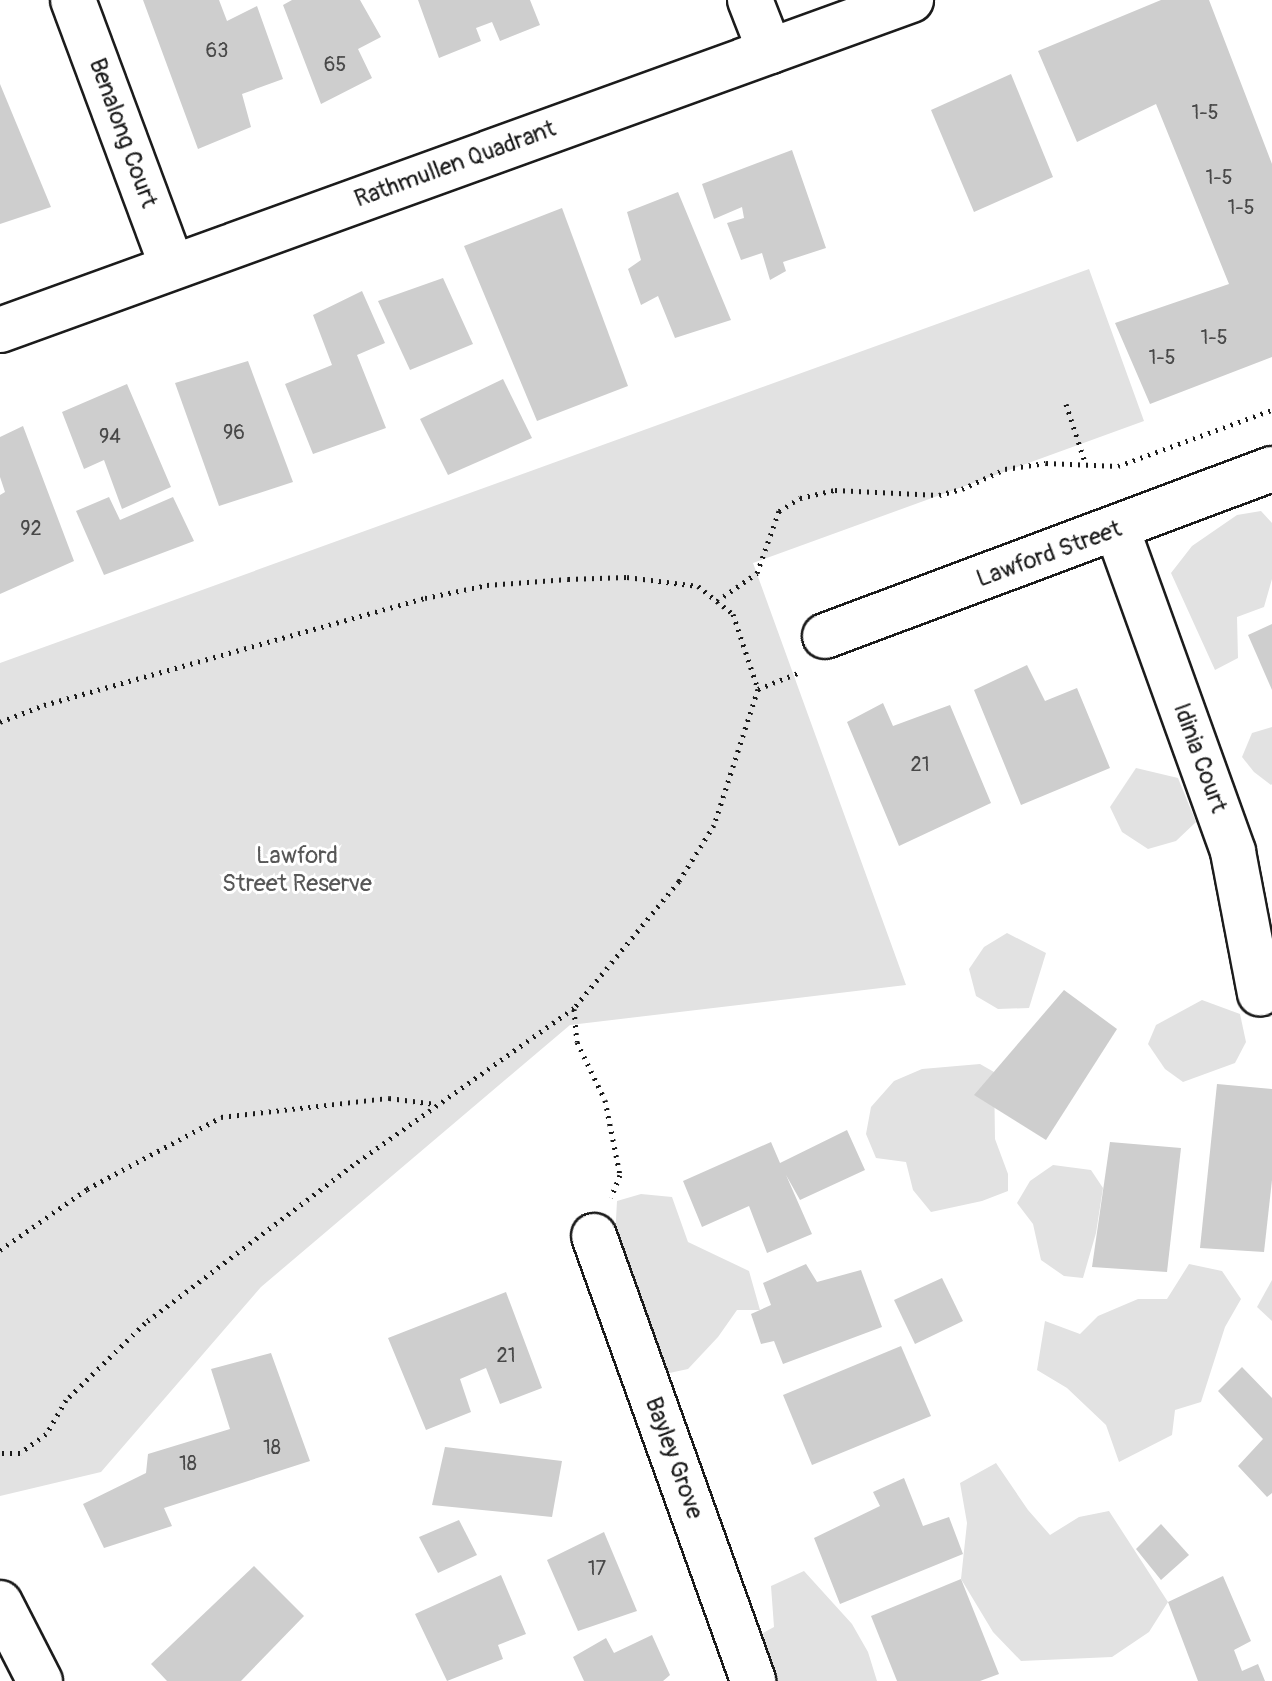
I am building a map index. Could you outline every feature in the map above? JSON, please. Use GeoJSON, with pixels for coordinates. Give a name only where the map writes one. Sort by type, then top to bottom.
{"type":"FeatureCollection","features":[{"type":"Feature","properties":{"kind":"street","name":"Benalong Court"},"geometry":{"type":"LineString","coordinates":[[73,0],[172,266]]}},
{"type":"Feature","properties":{"kind":"street"},"geometry":{"type":"LineString","coordinates":[[750,0],[770,51]]}},
{"type":"Feature","properties":{"kind":"street","name":"Rathmullen Quadrant"},"geometry":{"type":"LineString","coordinates":[[0,330],[911,0]]}},
{"type":"Feature","properties":{"kind":"street","name":"Lawford Street"},"geometry":{"type":"LineString","coordinates":[[825,636],[1272,469]]}},
{"type":"Feature","properties":{"kind":"street","name":"Idinia Court"},"geometry":{"type":"LineString","coordinates":[[1117,529],[1233,852],[1260,993]]}},
{"type":"Feature","properties":{"kind":"street","name":"Bayley Grove"},"geometry":{"type":"LineString","coordinates":[[594,1236],[753,1681]]}},
{"type":"Feature","properties":{"kind":"street"},"geometry":{"type":"LineString","coordinates":[[0,1603],[40,1681]]}},
{"type":"Feature","properties":{"kind":"path"},"geometry":{"type":"LineString","coordinates":[[1066,404],[1085,462]]}},
{"type":"Feature","properties":{"kind":"path"},"geometry":{"type":"LineString","coordinates":[[717,601],[757,573],[779,511],[800,498],[835,490],[939,495],[962,489],[1005,469],[1085,462],[1118,466],[1272,410]]}},
{"type":"Feature","properties":{"kind":"path"},"geometry":{"type":"LineString","coordinates":[[0,722],[44,705],[235,651],[487,585],[627,577],[698,586],[733,614],[758,689],[714,825],[679,881],[574,1008],[437,1104],[145,1323],[66,1400],[46,1434],[20,1453],[0,1453]]}},
{"type":"Feature","properties":{"kind":"path"},"geometry":{"type":"LineString","coordinates":[[574,1008],[577,1042],[605,1100],[620,1175],[594,1236]]}},
{"type":"Feature","properties":{"kind":"path"},"geometry":{"type":"LineString","coordinates":[[0,1250],[45,1216],[119,1171],[221,1117],[389,1098],[437,1104]]}},
{"type":"Feature","properties":{"kind":"green space","name":"Lawford Street Reserve"},"geometry":{"type":"Polygon","coordinates":[[[1089,269],[1144,421],[753,563],[906,985],[570,1025],[261,1287],[101,1472],[0,1496],[0,663],[1089,269]]]}},
{"type":"Feature","properties":{"kind":"green space"},"geometry":{"type":"Polygon","coordinates":[[[1261,511],[1272,523],[1272,579],[1264,607],[1237,617],[1238,658],[1215,670],[1171,573],[1192,546],[1237,515],[1261,511]]]}},
{"type":"Feature","properties":{"kind":"green space"},"geometry":{"type":"Polygon","coordinates":[[[1272,727],[1271,785],[1254,772],[1242,757],[1252,733],[1272,727]]]}},
{"type":"Feature","properties":{"kind":"green space"},"geometry":{"type":"Polygon","coordinates":[[[1136,768],[1178,778],[1196,822],[1176,841],[1148,849],[1122,832],[1110,807],[1136,768]]]}},
{"type":"Feature","properties":{"kind":"green space"},"geometry":{"type":"Polygon","coordinates":[[[1007,933],[1046,953],[1029,1008],[998,1009],[976,996],[969,969],[984,947],[1007,933]]]}},
{"type":"Feature","properties":{"kind":"green space"},"geometry":{"type":"Polygon","coordinates":[[[1202,1000],[1240,1014],[1246,1042],[1235,1063],[1183,1082],[1165,1069],[1148,1044],[1156,1025],[1202,1000]]]}},
{"type":"Feature","properties":{"kind":"green space"},"geometry":{"type":"Polygon","coordinates":[[[980,1064],[994,1072],[995,1139],[1008,1174],[1008,1191],[982,1201],[931,1212],[913,1190],[906,1162],[876,1158],[866,1134],[871,1107],[894,1081],[922,1069],[980,1064]]]}},
{"type":"Feature","properties":{"kind":"green space"},"geometry":{"type":"Polygon","coordinates":[[[1053,1165],[1091,1170],[1103,1188],[1096,1233],[1083,1278],[1064,1276],[1041,1260],[1033,1224],[1017,1203],[1030,1181],[1053,1165]]]}},
{"type":"Feature","properties":{"kind":"green space"},"geometry":{"type":"Polygon","coordinates":[[[641,1194],[672,1197],[688,1242],[749,1271],[760,1310],[737,1310],[718,1337],[688,1369],[660,1375],[615,1238],[617,1201],[641,1194]]]}},
{"type":"Feature","properties":{"kind":"green space"},"geometry":{"type":"Polygon","coordinates":[[[1189,1264],[1222,1271],[1241,1299],[1225,1327],[1201,1402],[1175,1410],[1172,1435],[1119,1462],[1106,1425],[1067,1388],[1037,1370],[1045,1321],[1080,1334],[1098,1316],[1138,1299],[1167,1299],[1189,1264]]]}},
{"type":"Feature","properties":{"kind":"green space"},"geometry":{"type":"Polygon","coordinates":[[[1272,1280],[1272,1321],[1257,1307],[1272,1280]]]}},
{"type":"Feature","properties":{"kind":"green space"},"geometry":{"type":"Polygon","coordinates":[[[996,1463],[1028,1510],[1050,1535],[1079,1517],[1109,1511],[1168,1602],[1149,1632],[1112,1657],[1021,1661],[993,1632],[961,1579],[967,1523],[960,1483],[996,1463]]]}},
{"type":"Feature","properties":{"kind":"green space"},"geometry":{"type":"Polygon","coordinates":[[[804,1571],[852,1624],[868,1652],[877,1681],[728,1681],[720,1656],[774,1627],[771,1586],[804,1571]]]}},
{"type":"Feature","properties":{"kind":"building"},"geometry":{"type":"Polygon","coordinates":[[[143,0],[219,0],[227,21],[257,6],[283,79],[242,94],[251,127],[198,149],[143,0]]]}},
{"type":"Feature","properties":{"kind":"building"},"geometry":{"type":"Polygon","coordinates":[[[292,0],[360,0],[381,37],[358,49],[372,78],[321,104],[283,5],[292,0]]]}},
{"type":"Feature","properties":{"kind":"building"},"geometry":{"type":"Polygon","coordinates":[[[418,0],[530,0],[540,25],[500,41],[492,22],[476,28],[481,41],[439,58],[418,0]]]}},
{"type":"Feature","properties":{"kind":"building"},"geometry":{"type":"Polygon","coordinates":[[[1161,0],[1209,0],[1272,164],[1272,357],[1150,404],[1115,323],[1229,284],[1156,104],[1077,142],[1038,51],[1161,0]]]}},
{"type":"Feature","properties":{"kind":"building"},"geometry":{"type":"Polygon","coordinates":[[[1011,74],[1053,177],[974,212],[931,110],[1011,74]]]}},
{"type":"Feature","properties":{"kind":"building"},"geometry":{"type":"Polygon","coordinates":[[[0,84],[51,207],[0,224],[0,84]]]}},
{"type":"Feature","properties":{"kind":"building"},"geometry":{"type":"Polygon","coordinates":[[[792,150],[826,248],[783,262],[786,271],[770,280],[762,253],[741,260],[727,223],[744,218],[742,207],[714,219],[702,184],[792,150]]]}},
{"type":"Feature","properties":{"kind":"building"},"geometry":{"type":"Polygon","coordinates":[[[678,192],[731,320],[675,338],[658,296],[641,305],[628,269],[641,260],[627,212],[678,192]]]}},
{"type":"Feature","properties":{"kind":"building"},"geometry":{"type":"Polygon","coordinates":[[[562,208],[628,386],[537,421],[464,246],[562,208]]]}},
{"type":"Feature","properties":{"kind":"building"},"geometry":{"type":"Polygon","coordinates":[[[443,278],[473,344],[410,370],[378,301],[443,278]]]}},
{"type":"Feature","properties":{"kind":"building"},"geometry":{"type":"Polygon","coordinates":[[[362,291],[385,343],[357,355],[386,428],[313,454],[285,384],[332,365],[313,315],[362,291]]]}},
{"type":"Feature","properties":{"kind":"building"},"geometry":{"type":"Polygon","coordinates":[[[248,361],[293,482],[219,506],[175,383],[248,361]]]}},
{"type":"Feature","properties":{"kind":"building"},"geometry":{"type":"Polygon","coordinates":[[[503,379],[532,438],[448,475],[420,419],[503,379]]]}},
{"type":"Feature","properties":{"kind":"building"},"geometry":{"type":"Polygon","coordinates":[[[127,384],[171,487],[122,509],[104,460],[84,469],[62,412],[127,384]]]}},
{"type":"Feature","properties":{"kind":"building"},"geometry":{"type":"Polygon","coordinates":[[[23,426],[74,561],[0,594],[0,495],[5,492],[0,477],[0,437],[23,426]]]}},
{"type":"Feature","properties":{"kind":"building"},"geometry":{"type":"Polygon","coordinates":[[[109,497],[120,520],[173,497],[194,541],[104,575],[76,511],[109,497]]]}},
{"type":"Feature","properties":{"kind":"building"},"geometry":{"type":"Polygon","coordinates":[[[1272,624],[1272,690],[1248,635],[1272,624]]]}},
{"type":"Feature","properties":{"kind":"building"},"geometry":{"type":"Polygon","coordinates":[[[1027,665],[1045,701],[1077,688],[1110,768],[1021,805],[974,690],[1027,665]]]}},
{"type":"Feature","properties":{"kind":"building"},"geometry":{"type":"Polygon","coordinates":[[[883,703],[893,726],[950,705],[991,803],[899,846],[847,722],[883,703]]]}},
{"type":"Feature","properties":{"kind":"building"},"geometry":{"type":"Polygon","coordinates":[[[1064,990],[1117,1029],[1046,1140],[974,1095],[1064,990]]]}},
{"type":"Feature","properties":{"kind":"building"},"geometry":{"type":"Polygon","coordinates":[[[1217,1084],[1272,1089],[1272,1180],[1264,1252],[1200,1248],[1217,1084]]]}},
{"type":"Feature","properties":{"kind":"building"},"geometry":{"type":"Polygon","coordinates":[[[847,1130],[865,1170],[800,1200],[786,1175],[812,1234],[767,1253],[749,1206],[702,1227],[683,1181],[771,1142],[780,1163],[847,1130]]]}},
{"type":"Feature","properties":{"kind":"building"},"geometry":{"type":"Polygon","coordinates":[[[1110,1142],[1181,1148],[1167,1272],[1092,1267],[1110,1142]]]}},
{"type":"Feature","properties":{"kind":"building"},"geometry":{"type":"Polygon","coordinates":[[[806,1264],[817,1282],[861,1270],[882,1327],[783,1364],[774,1341],[761,1344],[751,1314],[771,1305],[763,1283],[806,1264]]]}},
{"type":"Feature","properties":{"kind":"building"},"geometry":{"type":"Polygon","coordinates":[[[942,1278],[963,1321],[915,1344],[894,1300],[942,1278]]]}},
{"type":"Feature","properties":{"kind":"building"},"geometry":{"type":"Polygon","coordinates":[[[506,1292],[542,1388],[500,1404],[486,1368],[460,1379],[471,1412],[426,1430],[388,1338],[506,1292]]]}},
{"type":"Feature","properties":{"kind":"building"},"geometry":{"type":"Polygon","coordinates":[[[901,1346],[931,1416],[812,1465],[783,1395],[901,1346]]]}},
{"type":"Feature","properties":{"kind":"building"},"geometry":{"type":"Polygon","coordinates":[[[271,1353],[310,1461],[164,1508],[172,1526],[104,1548],[83,1504],[146,1473],[148,1454],[230,1429],[211,1369],[271,1353]]]}},
{"type":"Feature","properties":{"kind":"building"},"geometry":{"type":"Polygon","coordinates":[[[1242,1367],[1272,1398],[1272,1493],[1267,1497],[1238,1466],[1263,1439],[1218,1391],[1242,1367]]]}},
{"type":"Feature","properties":{"kind":"building"},"geometry":{"type":"Polygon","coordinates":[[[445,1447],[562,1461],[552,1517],[432,1505],[445,1447]]]}},
{"type":"Feature","properties":{"kind":"building"},"geometry":{"type":"Polygon","coordinates":[[[904,1478],[923,1526],[949,1517],[963,1554],[840,1604],[814,1538],[880,1506],[873,1492],[904,1478]]]}},
{"type":"Feature","properties":{"kind":"building"},"geometry":{"type":"Polygon","coordinates":[[[459,1520],[477,1555],[438,1573],[419,1537],[459,1520]]]}},
{"type":"Feature","properties":{"kind":"building"},"geometry":{"type":"Polygon","coordinates":[[[1161,1524],[1189,1555],[1161,1580],[1136,1549],[1161,1524]]]}},
{"type":"Feature","properties":{"kind":"building"},"geometry":{"type":"Polygon","coordinates":[[[604,1532],[637,1611],[578,1631],[547,1560],[604,1532]]]}},
{"type":"Feature","properties":{"kind":"building"},"geometry":{"type":"Polygon","coordinates":[[[254,1566],[304,1616],[241,1681],[167,1681],[151,1664],[254,1566]]]}},
{"type":"Feature","properties":{"kind":"building"},"geometry":{"type":"Polygon","coordinates":[[[501,1575],[526,1634],[498,1645],[503,1659],[447,1681],[415,1614],[501,1575]]]}},
{"type":"Feature","properties":{"kind":"building"},"geometry":{"type":"Polygon","coordinates":[[[1223,1576],[1251,1641],[1234,1650],[1242,1671],[1258,1664],[1265,1681],[1198,1681],[1168,1602],[1223,1576]]]}},
{"type":"Feature","properties":{"kind":"building"},"geometry":{"type":"Polygon","coordinates":[[[961,1579],[999,1674],[980,1681],[897,1681],[871,1616],[961,1579]]]}},
{"type":"Feature","properties":{"kind":"building"},"geometry":{"type":"Polygon","coordinates":[[[652,1635],[670,1675],[663,1681],[584,1681],[573,1657],[606,1638],[614,1653],[652,1635]]]}}]}
